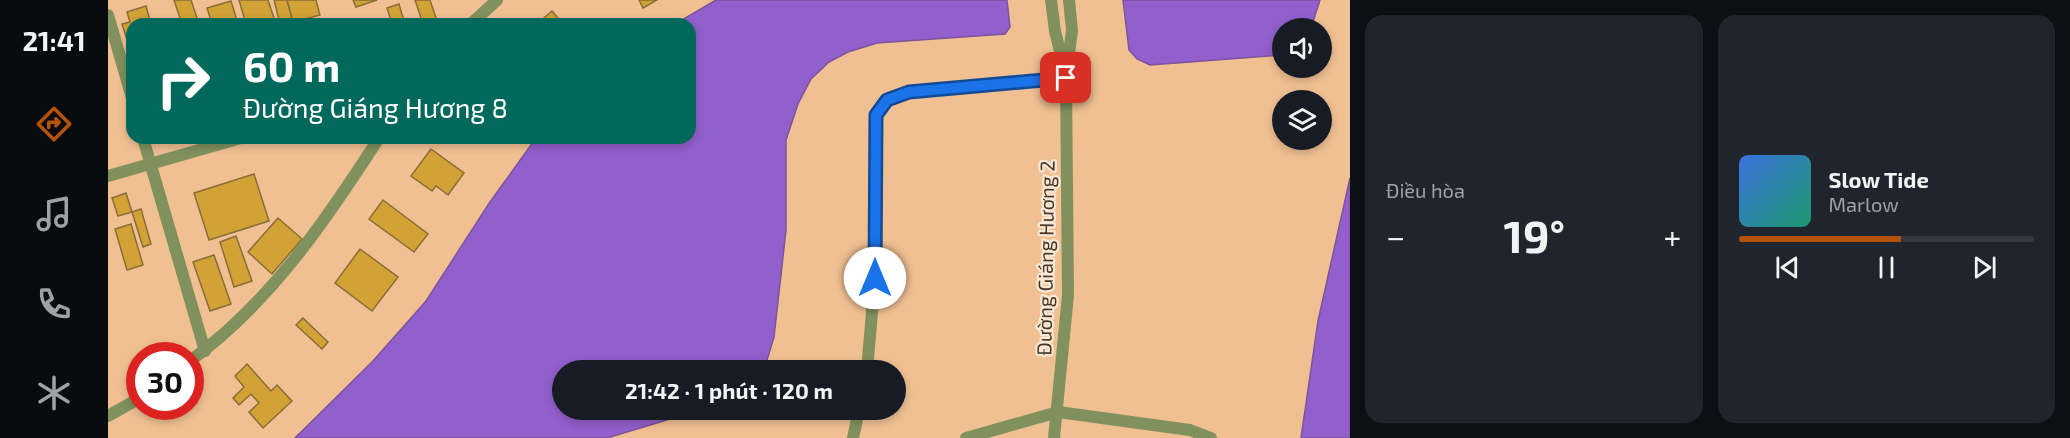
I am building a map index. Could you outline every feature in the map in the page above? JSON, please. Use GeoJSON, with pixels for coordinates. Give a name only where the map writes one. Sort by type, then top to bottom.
{"type":"FeatureCollection","features":[{"type":"Feature","properties":{"kind":"street"},"geometry":{"type":"LineString","coordinates":[[478,18],[497,0]]}},
{"type":"Feature","properties":{"kind":"street","name":"Đường Giáng Hương 2"},"geometry":{"type":"LineString","coordinates":[[1051,0],[1055,31],[1066,78]]}},
{"type":"Feature","properties":{"kind":"street","name":"Đường Giáng Hương 2"},"geometry":{"type":"LineString","coordinates":[[1054,438],[1068,295],[1066,78],[1072,30],[1069,0]]}},
{"type":"Feature","properties":{"kind":"street"},"geometry":{"type":"LineString","coordinates":[[108,15],[126,77]]}},
{"type":"Feature","properties":{"kind":"street"},"geometry":{"type":"LineString","coordinates":[[868,360],[875,278],[876,115],[887,100],[909,92],[1066,78]]}},
{"type":"Feature","properties":{"kind":"street"},"geometry":{"type":"LineString","coordinates":[[145,144],[205,351],[281,277],[321,225],[375,144]]}},
{"type":"Feature","properties":{"kind":"street"},"geometry":{"type":"LineString","coordinates":[[108,176],[219,144]]}},
{"type":"Feature","properties":{"kind":"street"},"geometry":{"type":"LineString","coordinates":[[108,416],[126,406]]}},
{"type":"Feature","properties":{"kind":"street"},"geometry":{"type":"LineString","coordinates":[[966,438],[1058,412],[1190,430],[1206,434],[1211,438]]}},
{"type":"Feature","properties":{"kind":"street"},"geometry":{"type":"LineString","coordinates":[[853,438],[858,420]]}},
{"type":"Feature","properties":{"kind":"shaded area"},"geometry":{"type":"Polygon","coordinates":[[[716,0],[1007,0],[1010,27],[1005,34],[877,43],[848,52],[829,62],[811,79],[798,104],[786,140],[786,230],[774,337],[767,360],[552,360],[552,420],[667,420],[607,438],[295,438],[373,361],[426,301],[490,202],[532,144],[696,144],[696,18],[685,18],[716,0]]]}},
{"type":"Feature","properties":{"kind":"shaded area"},"geometry":{"type":"Polygon","coordinates":[[[1123,0],[1320,0],[1314,18],[1272,18],[1272,56],[1150,65],[1137,59],[1129,50],[1123,0]]]}},
{"type":"Feature","properties":{"kind":"shaded area"},"geometry":{"type":"Polygon","coordinates":[[[1350,178],[1350,438],[1301,438],[1318,321],[1350,178]]]}},
{"type":"Feature","properties":{"kind":"building"},"geometry":{"type":"Polygon","coordinates":[[[174,0],[191,0],[197,18],[180,18],[174,0]]]}},
{"type":"Feature","properties":{"kind":"building"},"geometry":{"type":"Polygon","coordinates":[[[239,0],[268,0],[274,18],[244,18],[239,0]]]}},
{"type":"Feature","properties":{"kind":"building"},"geometry":{"type":"Polygon","coordinates":[[[274,0],[287,0],[292,18],[278,18],[274,0]]]}},
{"type":"Feature","properties":{"kind":"building"},"geometry":{"type":"Polygon","coordinates":[[[287,0],[316,0],[320,15],[292,18],[287,0]]]}},
{"type":"Feature","properties":{"kind":"building"},"geometry":{"type":"Polygon","coordinates":[[[353,0],[377,0],[356,7],[353,0]]]}},
{"type":"Feature","properties":{"kind":"building"},"geometry":{"type":"Polygon","coordinates":[[[415,0],[430,0],[436,18],[421,18],[415,0]]]}},
{"type":"Feature","properties":{"kind":"building"},"geometry":{"type":"Polygon","coordinates":[[[639,0],[657,0],[643,8],[639,0]]]}},
{"type":"Feature","properties":{"kind":"building"},"geometry":{"type":"Polygon","coordinates":[[[231,1],[236,18],[210,18],[207,8],[231,1]]]}},
{"type":"Feature","properties":{"kind":"building"},"geometry":{"type":"Polygon","coordinates":[[[399,4],[403,18],[390,18],[387,8],[399,4]]]}},
{"type":"Feature","properties":{"kind":"building"},"geometry":{"type":"Polygon","coordinates":[[[146,6],[149,18],[129,18],[127,12],[146,6]]]}},
{"type":"Feature","properties":{"kind":"building"},"geometry":{"type":"Polygon","coordinates":[[[552,11],[558,18],[544,18],[552,11]]]}},
{"type":"Feature","properties":{"kind":"building"},"geometry":{"type":"Polygon","coordinates":[[[126,23],[126,36],[122,24],[126,23]]]}},
{"type":"Feature","properties":{"kind":"building"},"geometry":{"type":"Polygon","coordinates":[[[431,149],[464,173],[448,195],[436,186],[432,191],[411,176],[431,149]]]}},
{"type":"Feature","properties":{"kind":"building"},"geometry":{"type":"Polygon","coordinates":[[[254,174],[269,221],[209,240],[194,193],[254,174]]]}},
{"type":"Feature","properties":{"kind":"building"},"geometry":{"type":"Polygon","coordinates":[[[126,193],[132,212],[118,216],[112,198],[126,193]]]}},
{"type":"Feature","properties":{"kind":"building"},"geometry":{"type":"Polygon","coordinates":[[[383,200],[428,234],[414,252],[369,219],[383,200]]]}},
{"type":"Feature","properties":{"kind":"building"},"geometry":{"type":"Polygon","coordinates":[[[141,209],[151,244],[143,247],[132,212],[141,209]]]}},
{"type":"Feature","properties":{"kind":"building"},"geometry":{"type":"Polygon","coordinates":[[[278,218],[302,239],[272,274],[248,252],[278,218]]]}},
{"type":"Feature","properties":{"kind":"building"},"geometry":{"type":"Polygon","coordinates":[[[131,224],[143,265],[127,270],[115,229],[131,224]]]}},
{"type":"Feature","properties":{"kind":"building"},"geometry":{"type":"Polygon","coordinates":[[[236,236],[252,281],[234,287],[220,242],[236,236]]]}},
{"type":"Feature","properties":{"kind":"building"},"geometry":{"type":"Polygon","coordinates":[[[360,249],[398,277],[372,311],[335,283],[360,249]]]}},
{"type":"Feature","properties":{"kind":"building"},"geometry":{"type":"Polygon","coordinates":[[[214,255],[231,304],[210,311],[193,262],[214,255]]]}},
{"type":"Feature","properties":{"kind":"building"},"geometry":{"type":"Polygon","coordinates":[[[303,318],[328,342],[322,349],[296,325],[303,318]]]}},
{"type":"Feature","properties":{"kind":"building"},"geometry":{"type":"Polygon","coordinates":[[[247,364],[271,391],[277,385],[292,401],[263,428],[249,412],[259,403],[251,394],[239,405],[233,398],[244,387],[235,376],[247,364]]]}},
{"type":"Feature","properties":{"kind":"route"},"geometry":{"type":"LineString","coordinates":[[875,278],[876,115],[887,100],[909,92],[1066,78]]}}]}
